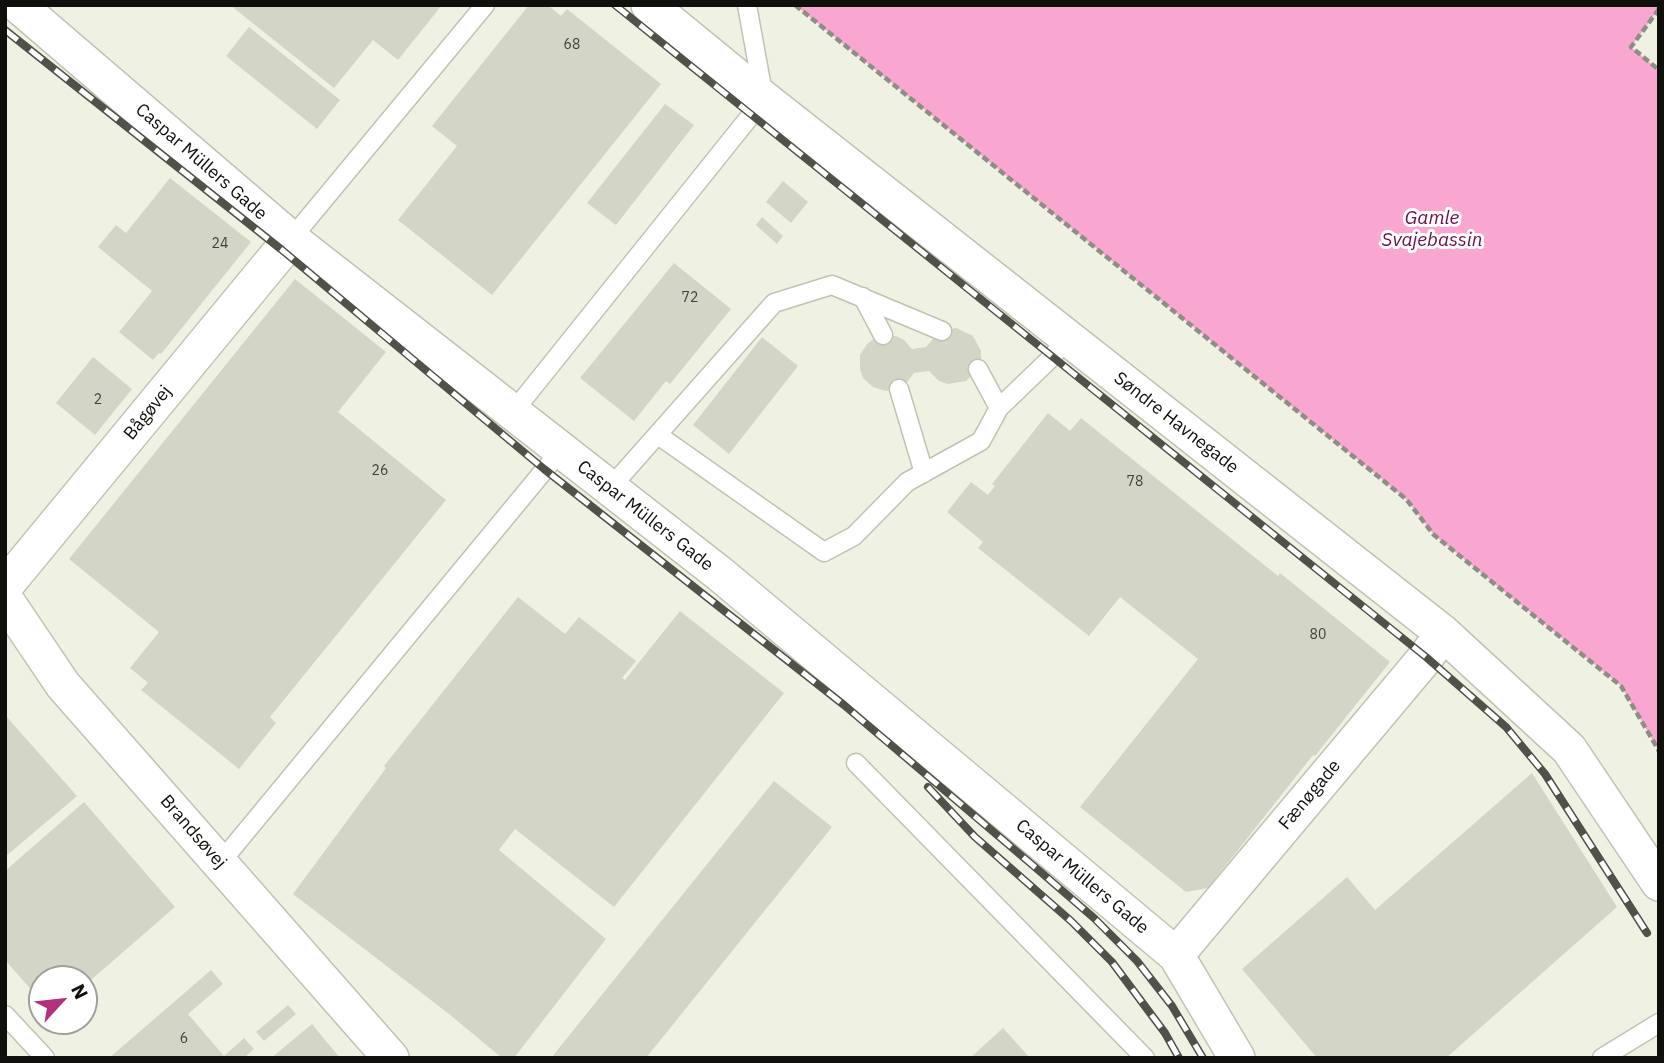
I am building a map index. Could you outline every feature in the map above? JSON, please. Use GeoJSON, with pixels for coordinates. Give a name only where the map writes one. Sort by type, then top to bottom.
{"type":"FeatureCollection","features":[{"type":"Feature","properties":{"kind":"street","name":"Caspar Müllers Gade"},"geometry":{"type":"LineString","coordinates":[[18,5],[291,239],[720,574],[1176,955],[1237,1058]]}},
{"type":"Feature","properties":{"kind":"street","name":"Søndre Havnegade"},"geometry":{"type":"LineString","coordinates":[[649,5],[764,99],[1443,634],[1569,749],[1659,883]]}},
{"type":"Feature","properties":{"kind":"street","name":"Bågøvej"},"geometry":{"type":"LineString","coordinates":[[5,586],[291,239]]}},
{"type":"Feature","properties":{"kind":"street","name":"Brandsøvej"},"geometry":{"type":"LineString","coordinates":[[5,599],[63,685],[391,1058]]}},
{"type":"Feature","properties":{"kind":"street","name":"Fænøgade"},"geometry":{"type":"LineString","coordinates":[[1176,955],[1443,634]]}},
{"type":"Feature","properties":{"kind":"lane"},"geometry":{"type":"LineString","coordinates":[[291,239],[485,5]]}},
{"type":"Feature","properties":{"kind":"lane"},"geometry":{"type":"LineString","coordinates":[[513,412],[764,99],[747,5]]}},
{"type":"Feature","properties":{"kind":"lane"},"geometry":{"type":"LineString","coordinates":[[610,488],[774,303],[832,285],[942,331]]}},
{"type":"Feature","properties":{"kind":"lane"},"geometry":{"type":"LineString","coordinates":[[863,298],[883,335]]}},
{"type":"Feature","properties":{"kind":"lane"},"geometry":{"type":"LineString","coordinates":[[658,435],[824,552],[853,536],[907,482],[981,441],[999,408],[1052,357],[1067,338]]}},
{"type":"Feature","properties":{"kind":"lane"},"geometry":{"type":"LineString","coordinates":[[978,369],[999,408]]}},
{"type":"Feature","properties":{"kind":"lane"},"geometry":{"type":"LineString","coordinates":[[899,388],[924,473]]}},
{"type":"Feature","properties":{"kind":"lane"},"geometry":{"type":"LineString","coordinates":[[220,863],[561,450]]}},
{"type":"Feature","properties":{"kind":"lane"},"geometry":{"type":"LineString","coordinates":[[856,763],[1145,1058]]}},
{"type":"Feature","properties":{"kind":"lane"},"geometry":{"type":"LineString","coordinates":[[5,1015],[44,1058]]}},
{"type":"Feature","properties":{"kind":"lane"},"geometry":{"type":"LineString","coordinates":[[1602,1058],[1659,1023]]}},
{"type":"Feature","properties":{"kind":"path"},"geometry":{"type":"LineString","coordinates":[[794,5],[1406,499],[1434,535],[1621,686],[1659,751]]}},
{"type":"Feature","properties":{"kind":"path"},"geometry":{"type":"LineString","coordinates":[[1659,9],[1630,47],[1659,70]]}},
{"type":"Feature","properties":{"kind":"water","name":"Gamle Svajebassin"},"geometry":{"type":"Polygon","coordinates":[[[795,5],[1659,5],[1659,9],[1631,47],[1659,70],[1659,751],[1621,686],[1434,535],[1406,499],[795,5]]]}},
{"type":"Feature","properties":{"kind":"building"},"geometry":{"type":"Polygon","coordinates":[[[230,5],[442,5],[398,60],[373,40],[334,88],[230,5]]]}},
{"type":"Feature","properties":{"kind":"building"},"geometry":{"type":"Polygon","coordinates":[[[529,5],[548,5],[561,16],[567,9],[661,84],[492,295],[398,220],[457,146],[432,126],[529,5]]]}},
{"type":"Feature","properties":{"kind":"building"},"geometry":{"type":"Polygon","coordinates":[[[249,27],[340,100],[317,129],[226,56],[249,27]]]}},
{"type":"Feature","properties":{"kind":"building"},"geometry":{"type":"Polygon","coordinates":[[[665,104],[694,125],[616,225],[587,203],[665,104]]]}},
{"type":"Feature","properties":{"kind":"building"},"geometry":{"type":"Polygon","coordinates":[[[170,178],[251,242],[161,354],[153,360],[119,332],[152,291],[98,247],[116,225],[126,233],[170,178]]]}},
{"type":"Feature","properties":{"kind":"building"},"geometry":{"type":"Polygon","coordinates":[[[783,181],[808,202],[791,223],[766,202],[783,181]]]}},
{"type":"Feature","properties":{"kind":"building"},"geometry":{"type":"Polygon","coordinates":[[[762,217],[783,236],[777,244],[756,225],[762,217]]]}},
{"type":"Feature","properties":{"kind":"building"},"geometry":{"type":"Polygon","coordinates":[[[674,263],[731,309],[670,384],[666,381],[634,421],[580,378],[674,263]]]}},
{"type":"Feature","properties":{"kind":"building"},"geometry":{"type":"Polygon","coordinates":[[[295,279],[386,352],[338,412],[446,500],[270,717],[276,723],[239,769],[141,690],[148,683],[130,668],[159,632],[69,559],[295,279]]]}},
{"type":"Feature","properties":{"kind":"building"},"geometry":{"type":"Polygon","coordinates":[[[956,328],[973,336],[981,351],[978,369],[966,381],[948,384],[939,381],[929,371],[914,373],[903,387],[886,391],[873,387],[863,378],[860,355],[867,344],[878,336],[896,336],[912,349],[926,347],[939,332],[956,328]]]}},
{"type":"Feature","properties":{"kind":"building"},"geometry":{"type":"Polygon","coordinates":[[[762,337],[798,366],[729,454],[693,425],[762,337]]]}},
{"type":"Feature","properties":{"kind":"building"},"geometry":{"type":"Polygon","coordinates":[[[93,357],[132,389],[95,435],[56,403],[93,357]]]}},
{"type":"Feature","properties":{"kind":"building"},"geometry":{"type":"Polygon","coordinates":[[[1048,413],[1070,431],[1081,418],[1390,662],[1208,888],[1186,892],[1080,807],[1198,659],[1120,597],[1089,636],[978,548],[983,542],[947,512],[971,482],[988,495],[995,486],[992,484],[1048,413]]]}},
{"type":"Feature","properties":{"kind":"building"},"geometry":{"type":"Polygon","coordinates":[[[518,597],[565,634],[579,617],[636,661],[622,678],[625,680],[680,611],[784,693],[614,907],[515,829],[499,850],[606,939],[514,1058],[502,1058],[293,894],[386,768],[384,766],[518,597]]]}},
{"type":"Feature","properties":{"kind":"building"},"geometry":{"type":"Polygon","coordinates":[[[5,715],[77,796],[5,857],[5,715]]]}},
{"type":"Feature","properties":{"kind":"building"},"geometry":{"type":"Polygon","coordinates":[[[1532,773],[1617,907],[1446,1058],[1317,1058],[1242,969],[1347,877],[1375,910],[1532,773]]]}},
{"type":"Feature","properties":{"kind":"building"},"geometry":{"type":"Polygon","coordinates":[[[774,781],[832,827],[646,1058],[551,1058],[774,781]]]}},
{"type":"Feature","properties":{"kind":"building"},"geometry":{"type":"Polygon","coordinates":[[[84,802],[175,907],[98,974],[98,965],[28,965],[28,986],[5,960],[5,871],[84,802]]]}},
{"type":"Feature","properties":{"kind":"building"},"geometry":{"type":"Polygon","coordinates":[[[211,970],[223,984],[188,1014],[224,1056],[244,1038],[254,1049],[244,1058],[109,1058],[211,970]]]}},
{"type":"Feature","properties":{"kind":"building"},"geometry":{"type":"Polygon","coordinates":[[[288,1005],[296,1014],[264,1041],[256,1032],[288,1005]]]}},
{"type":"Feature","properties":{"kind":"building"},"geometry":{"type":"Polygon","coordinates":[[[312,1024],[340,1058],[271,1058],[312,1024]]]}},
{"type":"Feature","properties":{"kind":"building"},"geometry":{"type":"Polygon","coordinates":[[[1003,1028],[1030,1058],[970,1058],[1003,1028]]]}},
{"type":"Feature","properties":{"kind":"railway"},"geometry":{"type":"LineString","coordinates":[[615,5],[1426,657],[1506,727],[1545,774],[1647,933]]}},
{"type":"Feature","properties":{"kind":"railway"},"geometry":{"type":"LineString","coordinates":[[5,30],[282,250],[544,469],[844,705],[1036,868],[1094,918],[1137,961],[1172,1006],[1203,1058]]}},
{"type":"Feature","properties":{"kind":"railway"},"geometry":{"type":"LineString","coordinates":[[928,787],[975,837],[1071,921],[1112,962],[1165,1033],[1179,1058]]}}]}
